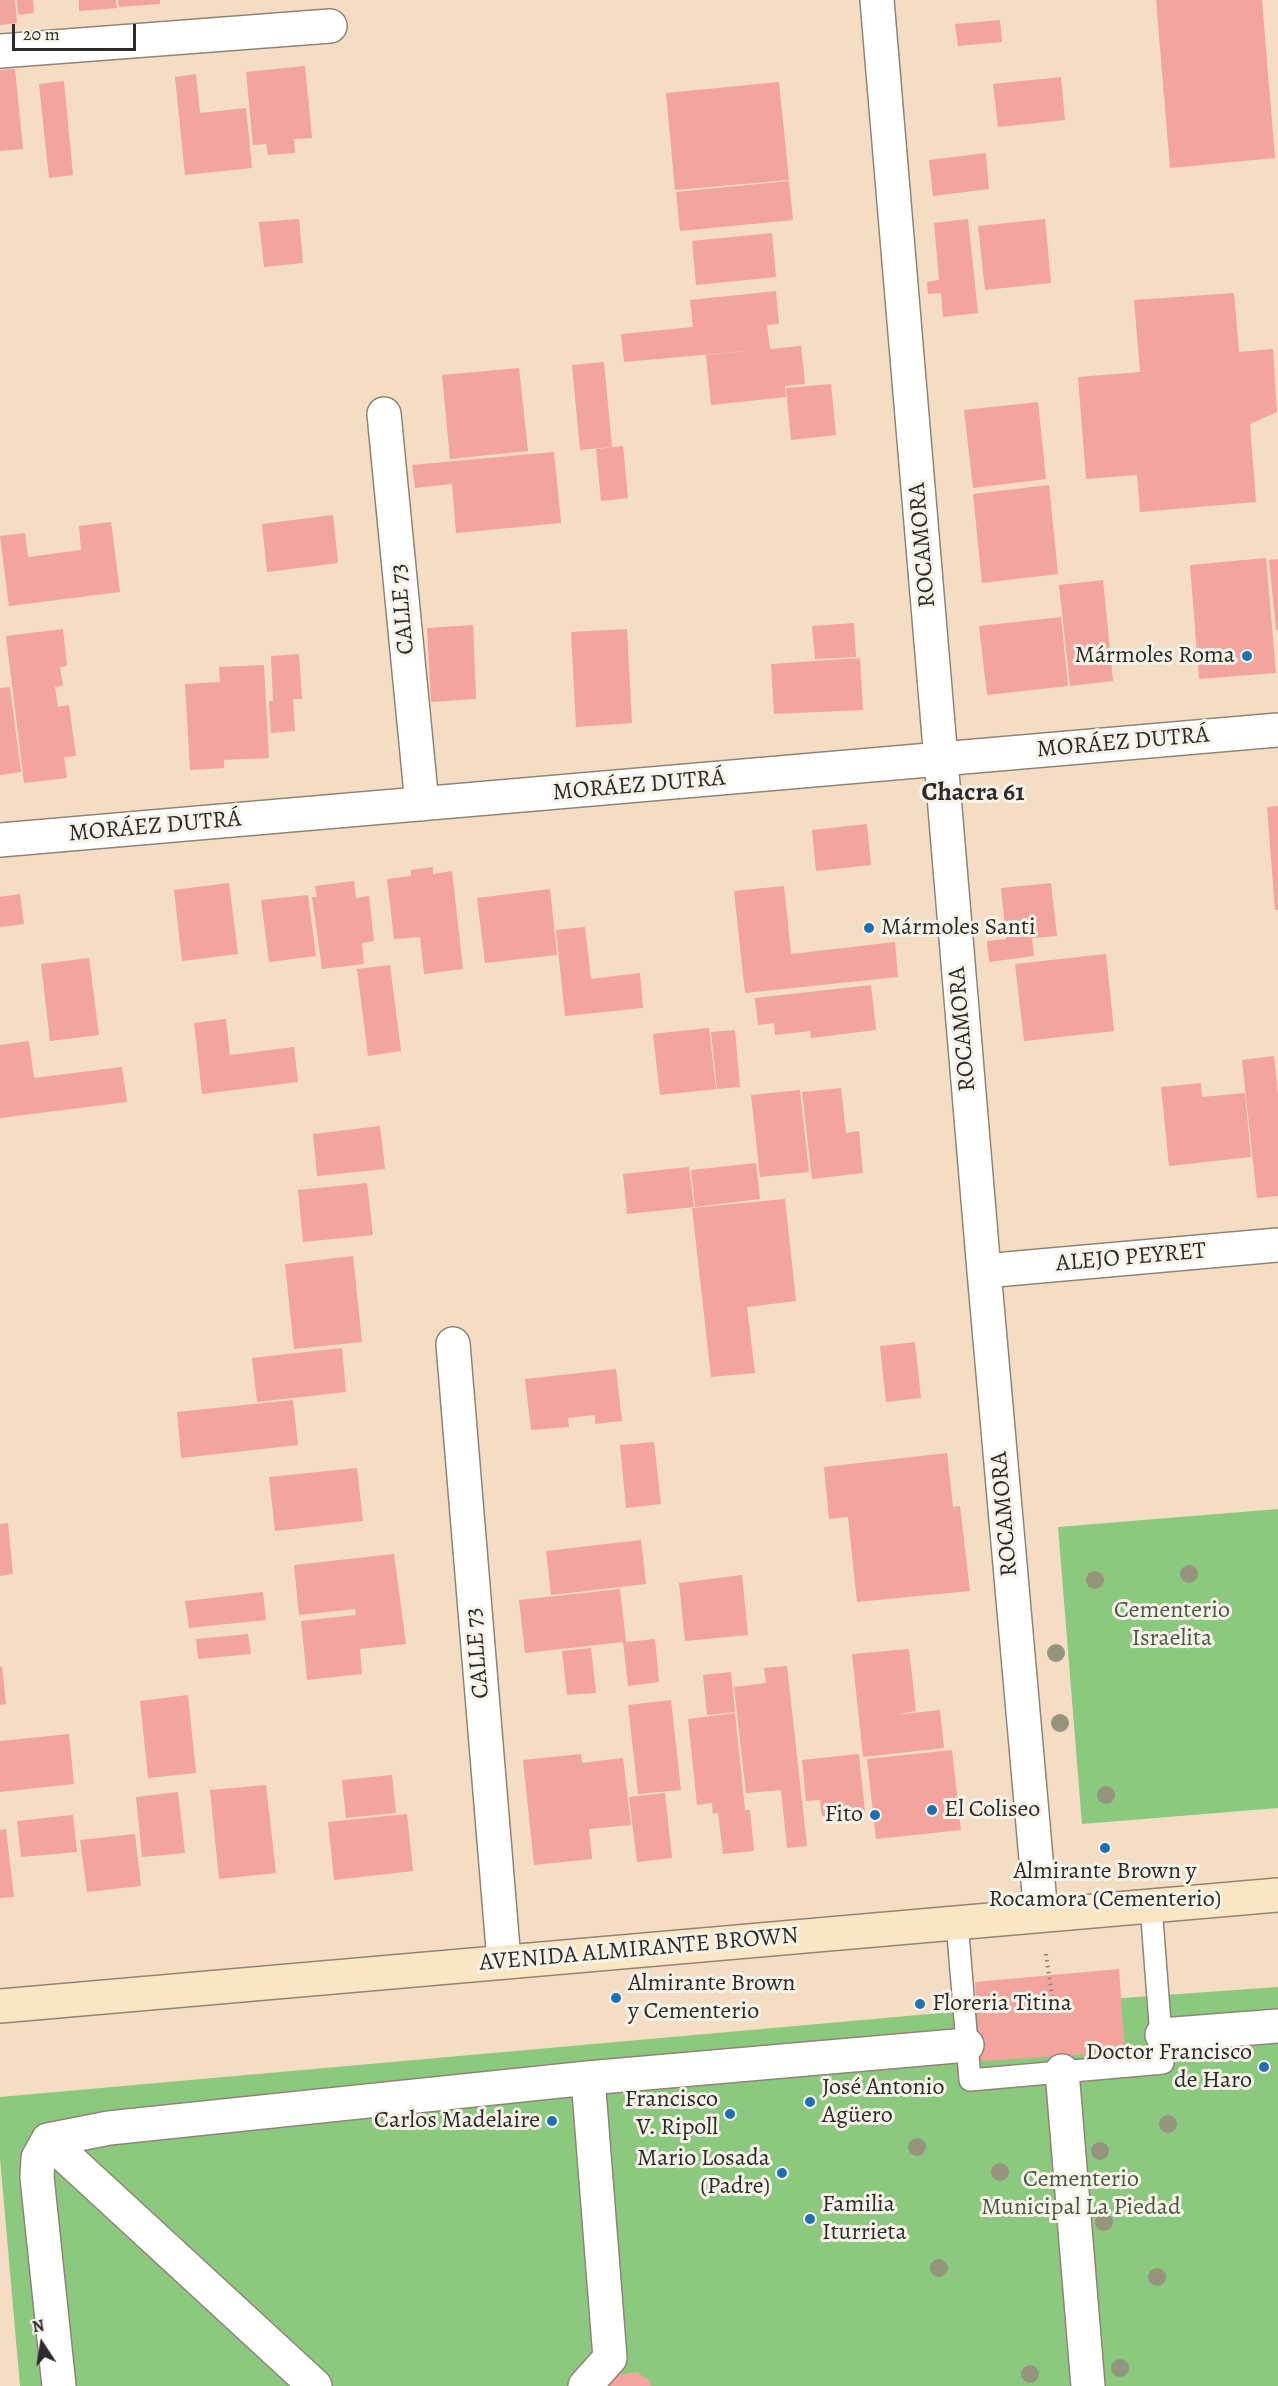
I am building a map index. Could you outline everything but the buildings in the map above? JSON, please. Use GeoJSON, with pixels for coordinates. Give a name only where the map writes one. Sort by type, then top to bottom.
{"type":"FeatureCollection","features":[{"type":"Feature","properties":{"kind":"main road","name":"AVENIDA ALMIRANTE BROWN"},"geometry":{"type":"LineString","coordinates":[[0,2006],[1278,1895]]}},
{"type":"Feature","properties":{"kind":"street","name":"ROCAMORA"},"geometry":{"type":"LineString","coordinates":[[877,0],[940,759],[1041,1915]]}},
{"type":"Feature","properties":{"kind":"street"},"geometry":{"type":"LineString","coordinates":[[0,51],[330,26]]}},
{"type":"Feature","properties":{"kind":"street","name":"CALLE 73"},"geometry":{"type":"LineString","coordinates":[[384,414],[422,804]]}},
{"type":"Feature","properties":{"kind":"street","name":"MORÁEZ DUTRÁ"},"geometry":{"type":"LineString","coordinates":[[0,840],[1278,730]]}},
{"type":"Feature","properties":{"kind":"street","name":"ALEJO PEYRET"},"geometry":{"type":"LineString","coordinates":[[984,1271],[1278,1245]]}},
{"type":"Feature","properties":{"kind":"street","name":"CALLE 73"},"geometry":{"type":"LineString","coordinates":[[453,1344],[504,1961]]}},
{"type":"Feature","properties":{"kind":"street"},"geometry":{"type":"LineString","coordinates":[[1162,2035],[1278,2026]]}},
{"type":"Feature","properties":{"kind":"street"},"geometry":{"type":"LineString","coordinates":[[59,2386],[37,2177],[38,2158],[48,2140],[109,2128],[588,2078],[967,2045]]}},
{"type":"Feature","properties":{"kind":"street"},"geometry":{"type":"LineString","coordinates":[[1062,2071],[1088,2386]]}},
{"type":"Feature","properties":{"kind":"street"},"geometry":{"type":"LineString","coordinates":[[585,2386],[610,2358],[588,2078]]}},
{"type":"Feature","properties":{"kind":"street"},"geometry":{"type":"LineString","coordinates":[[48,2140],[315,2386]]}},
{"type":"Feature","properties":{"kind":"lane"},"geometry":{"type":"LineString","coordinates":[[957,1922],[970,2080],[1163,2063],[1151,1906]]}},
{"type":"Feature","properties":{"kind":"path"},"geometry":{"type":"LineString","coordinates":[[1048,1976],[1053,2003]]}},
{"type":"Feature","properties":{"kind":"green space","name":"Cementerio Israelita"},"geometry":{"type":"Polygon","coordinates":[[[1278,1509],[1278,1808],[1082,1824],[1058,1527],[1278,1509]]]}},
{"type":"Feature","properties":{"kind":"green space","name":"Cementerio Municipal La Piedad"},"geometry":{"type":"Polygon","coordinates":[[[1278,1987],[1278,2386],[20,2386],[0,2158],[0,2097],[1053,2003],[1278,1987]]]}},
{"type":"Feature","properties":{"kind":"place","name":"Mármoles Roma"},"geometry":{"type":"Point","coordinates":[1247,656]}},
{"type":"Feature","properties":{"kind":"place","name":"Mármoles Santi"},"geometry":{"type":"Point","coordinates":[869,928]}},
{"type":"Feature","properties":{"kind":"place","name":"El Coliseo"},"geometry":{"type":"Point","coordinates":[932,1810]}},
{"type":"Feature","properties":{"kind":"place","name":"Fito"},"geometry":{"type":"Point","coordinates":[875,1815]}},
{"type":"Feature","properties":{"kind":"place","name":"Almirante Brown y Rocamora (Cementerio)"},"geometry":{"type":"Point","coordinates":[1105,1848]}},
{"type":"Feature","properties":{"kind":"place","name":"Almirante Brown y Cementerio"},"geometry":{"type":"Point","coordinates":[616,1998]}},
{"type":"Feature","properties":{"kind":"place","name":"Floreria Titina"},"geometry":{"type":"Point","coordinates":[920,2004]}},
{"type":"Feature","properties":{"kind":"place","name":"Doctor Francisco de Haro"},"geometry":{"type":"Point","coordinates":[1264,2067]}},
{"type":"Feature","properties":{"kind":"place","name":"José Antonio Agüero"},"geometry":{"type":"Point","coordinates":[810,2102]}},
{"type":"Feature","properties":{"kind":"place","name":"Francisco V. Ripoll"},"geometry":{"type":"Point","coordinates":[730,2114]}},
{"type":"Feature","properties":{"kind":"place","name":"Carlos Madelaire"},"geometry":{"type":"Point","coordinates":[552,2121]}},
{"type":"Feature","properties":{"kind":"place","name":"Mario Losada (Padre)"},"geometry":{"type":"Point","coordinates":[782,2173]}},
{"type":"Feature","properties":{"kind":"place","name":"Familia Iturrieta"},"geometry":{"type":"Point","coordinates":[810,2219]}},
{"type":"Feature","properties":{"kind":"district","name":"Chacra 61"},"geometry":{"type":"Point","coordinates":[973,794]}}]}
